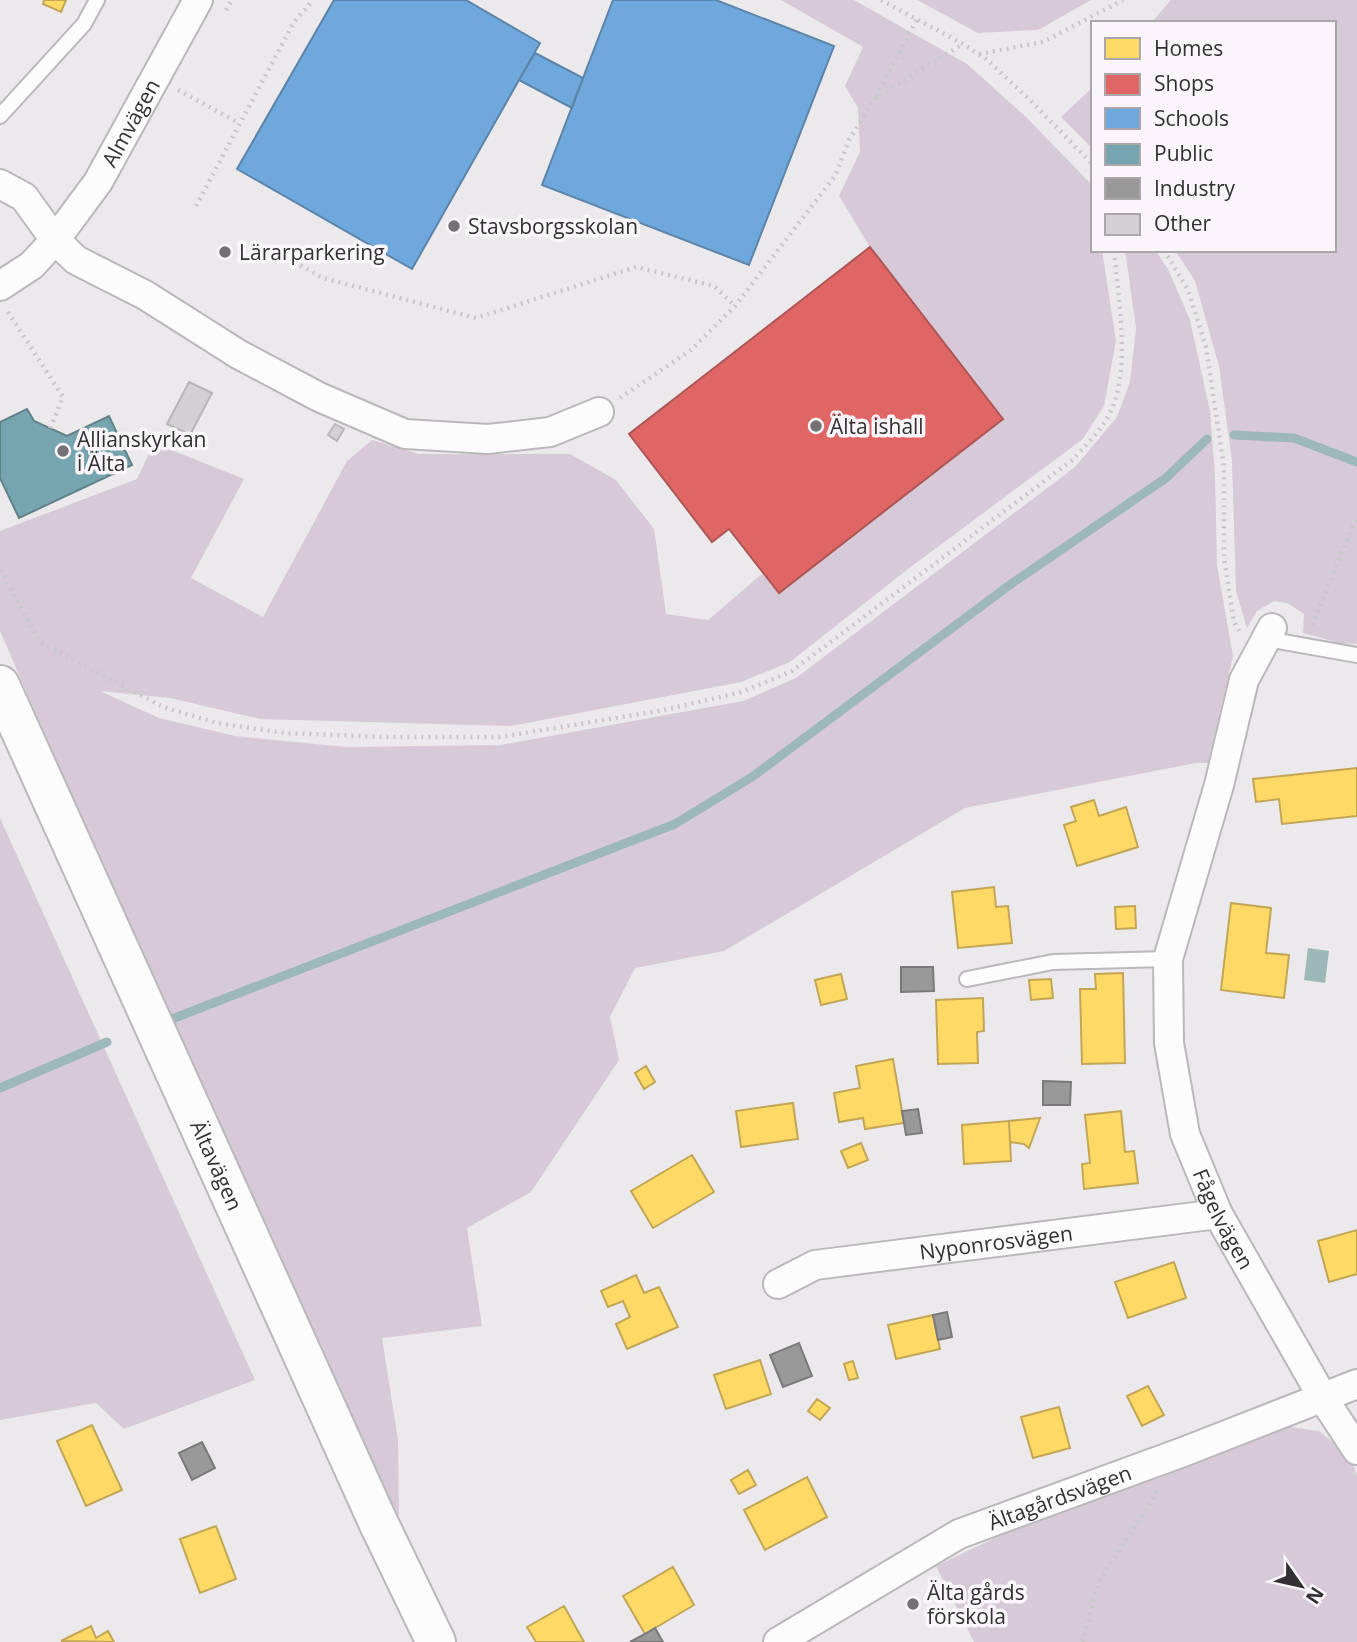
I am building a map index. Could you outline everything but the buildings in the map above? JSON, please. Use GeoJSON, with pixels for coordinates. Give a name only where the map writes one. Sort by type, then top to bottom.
{"type":"FeatureCollection","features":[{"type":"Feature","properties":{"kind":"main road","name":"Ältavägen"},"geometry":{"type":"LineString","coordinates":[[0,685],[373,1512],[436,1642]]}},
{"type":"Feature","properties":{"kind":"street","name":"Almvägen"},"geometry":{"type":"LineString","coordinates":[[4,298],[55,240],[98,182],[198,0]]}},
{"type":"Feature","properties":{"kind":"street"},"geometry":{"type":"LineString","coordinates":[[0,184],[24,197],[55,240],[76,260],[145,295],[238,354],[319,397],[405,434],[488,439],[550,432],[599,412]]}},
{"type":"Feature","properties":{"kind":"street","name":"Fågelvägen"},"geometry":{"type":"LineString","coordinates":[[1264,642],[1244,680],[1219,785],[1168,959],[1169,1042],[1185,1134],[1218,1214],[1323,1398],[1357,1450]]}},
{"type":"Feature","properties":{"kind":"street","name":"Nyponrosvägen"},"geometry":{"type":"LineString","coordinates":[[778,1284],[816,1265],[1218,1214]]}},
{"type":"Feature","properties":{"kind":"street","name":"Ältagårdsvägen"},"geometry":{"type":"LineString","coordinates":[[778,1642],[959,1534],[1183,1452],[1357,1384]]}},
{"type":"Feature","properties":{"kind":"lane"},"geometry":{"type":"LineString","coordinates":[[0,116],[84,24],[97,0]]}},
{"type":"Feature","properties":{"kind":"lane"},"geometry":{"type":"LineString","coordinates":[[1264,642],[1357,655]]}},
{"type":"Feature","properties":{"kind":"lane"},"geometry":{"type":"LineString","coordinates":[[967,979],[1053,962],[1168,959]]}},
{"type":"Feature","properties":{"kind":"path"},"geometry":{"type":"LineString","coordinates":[[196,206],[293,23],[313,0]]}},
{"type":"Feature","properties":{"kind":"path"},"geometry":{"type":"LineString","coordinates":[[881,0],[978,54],[1031,101],[1091,163]]}},
{"type":"Feature","properties":{"kind":"path"},"geometry":{"type":"LineString","coordinates":[[978,54],[1043,42],[1123,0]]}},
{"type":"Feature","properties":{"kind":"path"},"geometry":{"type":"LineString","coordinates":[[599,412],[691,350],[734,306],[835,176],[849,140],[876,97],[917,19]]}},
{"type":"Feature","properties":{"kind":"path"},"geometry":{"type":"LineString","coordinates":[[876,97],[963,44]]}},
{"type":"Feature","properties":{"kind":"path"},"geometry":{"type":"LineString","coordinates":[[157,78],[239,122]]}},
{"type":"Feature","properties":{"kind":"path"},"geometry":{"type":"LineString","coordinates":[[0,570],[40,642],[163,707],[217,723],[285,733],[387,737],[500,737],[664,710],[742,692],[792,671],[1071,461],[1096,434],[1113,406],[1123,355],[1114,252]]}},
{"type":"Feature","properties":{"kind":"path"},"geometry":{"type":"LineString","coordinates":[[1165,252],[1188,290],[1206,347],[1224,467],[1224,558],[1234,622],[1264,642]]}},
{"type":"Feature","properties":{"kind":"path"},"geometry":{"type":"LineString","coordinates":[[282,254],[323,278],[476,318],[636,267],[714,286],[734,306]]}},
{"type":"Feature","properties":{"kind":"path"},"geometry":{"type":"LineString","coordinates":[[4,298],[63,397],[50,429]]}},
{"type":"Feature","properties":{"kind":"path"},"geometry":{"type":"LineString","coordinates":[[1300,645],[1317,617],[1357,516]]}},
{"type":"Feature","properties":{"kind":"path"},"geometry":{"type":"LineString","coordinates":[[1083,1642],[1098,1583],[1183,1452]]}},
{"type":"Feature","properties":{"kind":"shaded area"},"geometry":{"type":"Polygon","coordinates":[[[781,0],[854,0],[967,64],[1025,116],[1091,184],[1091,252],[1102,252],[1116,341],[1104,406],[1083,439],[908,569],[790,662],[741,682],[511,726],[260,719],[170,698],[100,691],[159,718],[235,736],[346,747],[501,745],[743,701],[796,678],[1075,467],[1117,417],[1130,382],[1136,328],[1125,252],[1156,252],[1168,269],[1190,320],[1210,411],[1217,565],[1233,656],[1208,763],[1196,763],[965,808],[724,951],[635,968],[610,1017],[619,1060],[531,1192],[467,1228],[482,1326],[382,1338],[398,1440],[399,1515],[379,1503],[0,631],[0,531],[137,479],[154,443],[244,479],[191,578],[263,617],[347,461],[372,440],[419,454],[570,454],[616,480],[654,529],[666,614],[708,620],[763,573],[779,593],[1003,419],[870,247],[839,196],[860,152],[858,108],[845,86],[863,47],[781,0]]]}},
{"type":"Feature","properties":{"kind":"shaded area"},"geometry":{"type":"Polygon","coordinates":[[[917,0],[1091,0],[1038,30],[978,33],[917,0]]]}},
{"type":"Feature","properties":{"kind":"shaded area"},"geometry":{"type":"Polygon","coordinates":[[[1171,0],[1357,0],[1357,644],[1340,643],[1303,633],[1304,614],[1287,603],[1274,601],[1257,611],[1247,628],[1236,591],[1232,461],[1219,366],[1195,281],[1176,252],[1336,252],[1336,21],[1153,21],[1171,0]]]}},
{"type":"Feature","properties":{"kind":"shaded area"},"geometry":{"type":"Polygon","coordinates":[[[1091,89],[1091,147],[1061,117],[1091,89]]]}},
{"type":"Feature","properties":{"kind":"shaded area"},"geometry":{"type":"Polygon","coordinates":[[[0,818],[255,1380],[124,1429],[96,1403],[0,1420],[0,818]]]}},
{"type":"Feature","properties":{"kind":"shaded area"},"geometry":{"type":"Polygon","coordinates":[[[1290,1427],[1319,1431],[1350,1456],[1357,1476],[1357,1642],[974,1642],[936,1566],[997,1537],[1290,1427]]]}},
{"type":"Feature","properties":{"kind":"water"},"geometry":{"type":"Polygon","coordinates":[[[1308,948],[1329,951],[1325,983],[1304,980],[1308,948]]]}},
{"type":"Feature","properties":{"kind":"waterway"},"geometry":{"type":"LineString","coordinates":[[1234,435],[1294,438],[1357,462]]}},
{"type":"Feature","properties":{"kind":"waterway"},"geometry":{"type":"LineString","coordinates":[[172,1019],[675,824],[752,777],[1011,584],[1166,478],[1207,439]]}},
{"type":"Feature","properties":{"kind":"waterway"},"geometry":{"type":"LineString","coordinates":[[0,1088],[107,1042]]}},
{"type":"Feature","properties":{"kind":"place","name":"Stavsborgsskolan"},"geometry":{"type":"Point","coordinates":[454,226]}},
{"type":"Feature","properties":{"kind":"place","name":"Lärarparkering"},"geometry":{"type":"Point","coordinates":[225,252]}},
{"type":"Feature","properties":{"kind":"place","name":"Älta ishall"},"geometry":{"type":"Point","coordinates":[816,426]}},
{"type":"Feature","properties":{"kind":"place","name":"Allianskyrkan i Älta"},"geometry":{"type":"Point","coordinates":[63,451]}},
{"type":"Feature","properties":{"kind":"place","name":"Älta gårds förskola"},"geometry":{"type":"Point","coordinates":[913,1604]}}]}
